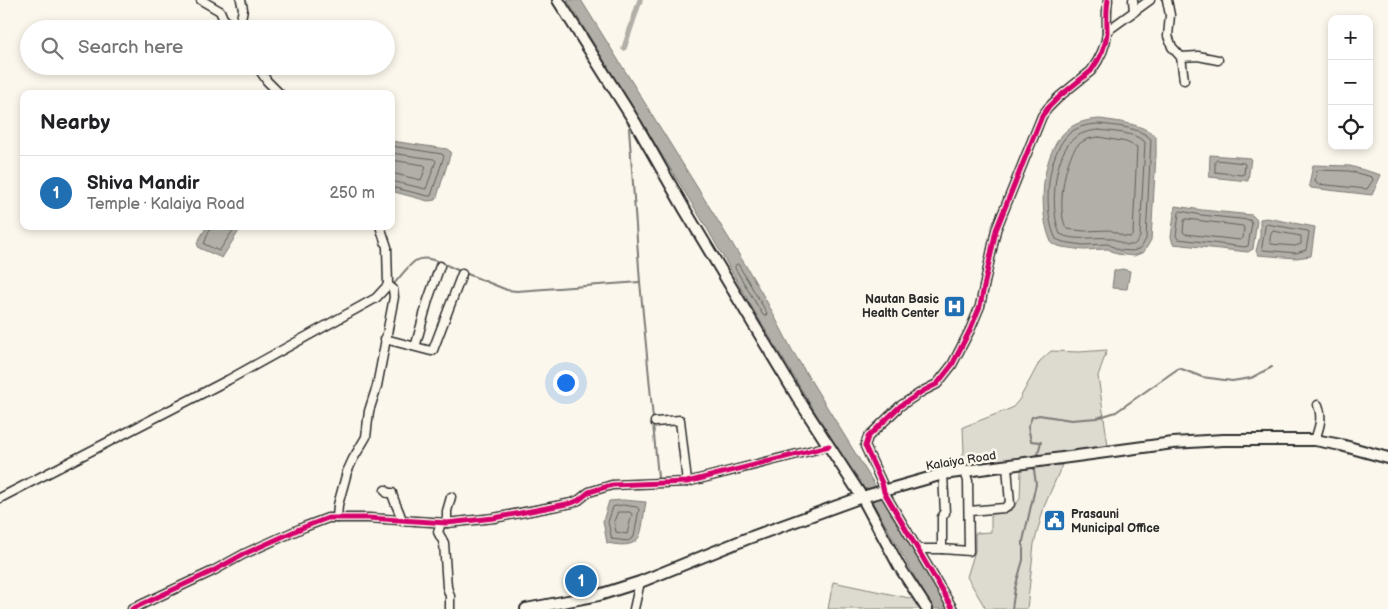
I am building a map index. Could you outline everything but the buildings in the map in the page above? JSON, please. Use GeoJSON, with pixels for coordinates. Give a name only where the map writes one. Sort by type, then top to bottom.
{"type":"FeatureCollection","features":[{"type":"Feature","properties":{"kind":"main road"},"geometry":{"type":"LineString","coordinates":[[558,0],[636,124],[685,210],[828,446],[865,497],[899,566],[927,609]]}},
{"type":"Feature","properties":{"kind":"main road","name":"Kalaiya Road"},"geometry":{"type":"LineString","coordinates":[[526,609],[599,595],[640,582],[746,538],[865,497],[943,474],[1173,443],[1223,440],[1315,440],[1388,458]]}},
{"type":"Feature","properties":{"kind":"street"},"geometry":{"type":"LineString","coordinates":[[201,0],[220,11],[225,20]]}},
{"type":"Feature","properties":{"kind":"street"},"geometry":{"type":"LineString","coordinates":[[241,0],[243,9],[241,20]]}},
{"type":"Feature","properties":{"kind":"street"},"geometry":{"type":"LineString","coordinates":[[953,609],[884,492],[882,483],[865,446],[868,437],[900,406],[937,384],[952,365],[980,306],[996,230],[1042,116],[1060,96],[1091,71],[1096,63],[1105,44],[1108,0]]}},
{"type":"Feature","properties":{"kind":"street"},"geometry":{"type":"LineString","coordinates":[[1133,0],[1134,12]]}},
{"type":"Feature","properties":{"kind":"street"},"geometry":{"type":"LineString","coordinates":[[1107,31],[1150,0]]}},
{"type":"Feature","properties":{"kind":"street"},"geometry":{"type":"LineString","coordinates":[[1167,0],[1170,15],[1168,36],[1172,46],[1181,57],[1184,80]]}},
{"type":"Feature","properties":{"kind":"street"},"geometry":{"type":"LineString","coordinates":[[1181,57],[1198,56],[1218,60]]}},
{"type":"Feature","properties":{"kind":"street"},"geometry":{"type":"LineString","coordinates":[[263,75],[276,90]]}},
{"type":"Feature","properties":{"kind":"street"},"geometry":{"type":"LineString","coordinates":[[337,518],[338,505],[347,472],[366,437],[369,411],[377,386],[394,296],[390,287],[386,247],[381,230]]}},
{"type":"Feature","properties":{"kind":"street"},"geometry":{"type":"LineString","coordinates":[[414,346],[440,266]]}},
{"type":"Feature","properties":{"kind":"street"},"geometry":{"type":"LineString","coordinates":[[386,338],[433,350],[462,274]]}},
{"type":"Feature","properties":{"kind":"street"},"geometry":{"type":"LineString","coordinates":[[0,498],[228,380],[376,298],[390,287]]}},
{"type":"Feature","properties":{"kind":"street"},"geometry":{"type":"LineString","coordinates":[[1315,440],[1320,425],[1318,405]]}},
{"type":"Feature","properties":{"kind":"street"},"geometry":{"type":"LineString","coordinates":[[655,422],[680,420],[687,482]]}},
{"type":"Feature","properties":{"kind":"street"},"geometry":{"type":"LineString","coordinates":[[132,609],[319,520],[337,518],[444,523],[488,519],[572,503],[590,492],[612,486],[687,482],[828,446]]}},
{"type":"Feature","properties":{"kind":"street"},"geometry":{"type":"LineString","coordinates":[[969,511],[1004,508],[1010,504],[1007,466]]}},
{"type":"Feature","properties":{"kind":"street"},"geometry":{"type":"LineString","coordinates":[[918,549],[969,551],[968,481],[965,472]]}},
{"type":"Feature","properties":{"kind":"street"},"geometry":{"type":"LineString","coordinates":[[942,549],[942,517],[945,501],[943,474]]}},
{"type":"Feature","properties":{"kind":"street"},"geometry":{"type":"LineString","coordinates":[[385,490],[387,493],[392,493],[394,502],[400,510],[402,521]]}},
{"type":"Feature","properties":{"kind":"street"},"geometry":{"type":"LineString","coordinates":[[450,609],[444,543],[438,532],[444,523],[452,497]]}},
{"type":"Feature","properties":{"kind":"street"},"geometry":{"type":"LineString","coordinates":[[634,609],[640,582]]}},
{"type":"Feature","properties":{"kind":"shaded area"},"geometry":{"type":"Polygon","coordinates":[[[1107,350],[1098,376],[1108,446],[954,469],[964,452],[963,427],[1012,408],[1019,400],[1040,361],[1051,351],[1107,350]]]}},
{"type":"Feature","properties":{"kind":"shaded area"},"geometry":{"type":"Polygon","coordinates":[[[1062,465],[1044,507],[1034,544],[1027,609],[986,609],[967,577],[975,551],[975,533],[991,532],[991,512],[1010,511],[1020,499],[1021,470],[1039,466],[1062,465]]]}},
{"type":"Feature","properties":{"kind":"shaded area"},"geometry":{"type":"Polygon","coordinates":[[[833,582],[914,599],[920,609],[828,609],[833,582]]]}},
{"type":"Feature","properties":{"kind":"water"},"geometry":{"type":"Polygon","coordinates":[[[567,0],[581,0],[746,266],[792,350],[951,609],[933,609],[872,501],[835,445],[708,230],[567,0]]]}},
{"type":"Feature","properties":{"kind":"water"},"geometry":{"type":"Polygon","coordinates":[[[1100,119],[1137,126],[1156,136],[1151,240],[1144,252],[1134,256],[1117,254],[1108,249],[1083,250],[1062,247],[1052,244],[1048,232],[1043,203],[1045,173],[1049,158],[1066,131],[1084,121],[1100,119]]]}},
{"type":"Feature","properties":{"kind":"water"},"geometry":{"type":"Polygon","coordinates":[[[395,142],[447,149],[451,152],[436,200],[428,201],[395,192],[395,142]]]}},
{"type":"Feature","properties":{"kind":"water"},"geometry":{"type":"Polygon","coordinates":[[[1210,155],[1251,158],[1248,181],[1209,177],[1210,155]]]}},
{"type":"Feature","properties":{"kind":"water"},"geometry":{"type":"Polygon","coordinates":[[[1313,165],[1350,166],[1381,175],[1372,195],[1311,188],[1309,185],[1313,165]]]}},
{"type":"Feature","properties":{"kind":"water"},"geometry":{"type":"Polygon","coordinates":[[[1175,206],[1252,215],[1257,220],[1253,249],[1248,252],[1173,244],[1171,237],[1175,206]]]}},
{"type":"Feature","properties":{"kind":"water"},"geometry":{"type":"Polygon","coordinates":[[[1267,218],[1315,227],[1311,256],[1296,258],[1258,255],[1256,251],[1260,236],[1260,219],[1267,218]]]}},
{"type":"Feature","properties":{"kind":"water"},"geometry":{"type":"Polygon","coordinates":[[[205,230],[240,230],[222,258],[199,248],[197,243],[205,230]]]}},
{"type":"Feature","properties":{"kind":"water"},"geometry":{"type":"Polygon","coordinates":[[[1122,269],[1130,271],[1127,289],[1112,288],[1114,271],[1122,269]]]}},
{"type":"Feature","properties":{"kind":"water"},"geometry":{"type":"Polygon","coordinates":[[[609,501],[646,502],[639,537],[635,542],[629,544],[607,543],[603,521],[609,501]]]}},
{"type":"Feature","properties":{"kind":"waterway"},"geometry":{"type":"LineString","coordinates":[[624,48],[640,0]]}},
{"type":"Feature","properties":{"kind":"waterway"},"geometry":{"type":"LineString","coordinates":[[629,128],[640,282],[653,419]]}},
{"type":"Feature","properties":{"kind":"waterway"},"geometry":{"type":"LineString","coordinates":[[393,285],[409,266],[420,259],[432,260],[460,271]]}},
{"type":"Feature","properties":{"kind":"waterway"},"geometry":{"type":"LineString","coordinates":[[465,273],[507,290],[517,291],[640,282]]}},
{"type":"Feature","properties":{"kind":"waterway"},"geometry":{"type":"LineString","coordinates":[[339,323],[376,302]]}},
{"type":"Feature","properties":{"kind":"waterway"},"geometry":{"type":"LineString","coordinates":[[1037,457],[1041,442],[1031,441],[1028,427],[1032,417],[1039,415],[1071,420],[1097,418],[1116,412],[1179,368],[1202,377],[1232,381],[1251,378],[1272,367]]}},
{"type":"Feature","properties":{"kind":"waterway"},"geometry":{"type":"LineString","coordinates":[[653,424],[658,477]]}},
{"type":"Feature","properties":{"kind":"waterway"},"geometry":{"type":"LineString","coordinates":[[1012,609],[1015,588],[1023,560],[1023,541],[1036,484],[1035,464]]}},
{"type":"Feature","properties":{"kind":"cycle path"},"geometry":{"type":"LineString","coordinates":[[953,609],[884,492],[882,483],[865,446],[868,437],[900,406],[937,384],[952,365],[980,306],[996,230],[1042,116],[1060,96],[1091,71],[1104,48],[1107,33],[1108,0]]}},
{"type":"Feature","properties":{"kind":"cycle path"},"geometry":{"type":"LineString","coordinates":[[132,609],[213,571],[244,554],[328,518],[368,518],[447,523],[494,518],[572,503],[589,492],[612,485],[687,482],[829,446]]}},
{"type":"Feature","properties":{"kind":"place","name":"Nautan Basic Health Center"},"geometry":{"type":"Point","coordinates":[955,306]}},
{"type":"Feature","properties":{"kind":"place","name":"Prasauni Municipal Office"},"geometry":{"type":"Point","coordinates":[1055,521]}},
{"type":"Feature","properties":{"kind":"place","name":"Shiva Mandir"},"geometry":{"type":"Point","coordinates":[581,581]}}]}
